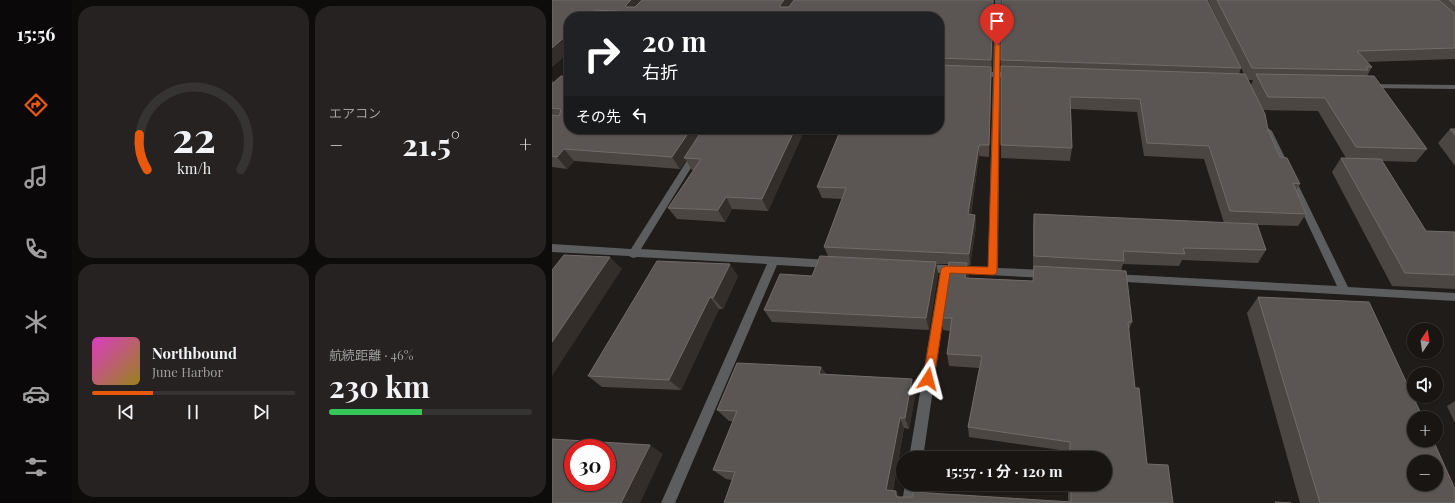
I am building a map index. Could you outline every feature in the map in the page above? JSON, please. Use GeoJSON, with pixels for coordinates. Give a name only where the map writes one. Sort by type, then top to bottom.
{"type":"FeatureCollection","features":[{"type":"Feature","properties":{"kind":"street"},"geometry":{"type":"LineString","coordinates":[[993,271],[998,0]]}},
{"type":"Feature","properties":{"kind":"street"},"geometry":{"type":"LineString","coordinates":[[968,74],[1020,75]]}},
{"type":"Feature","properties":{"kind":"street"},"geometry":{"type":"LineString","coordinates":[[1362,86],[1455,87]]}},
{"type":"Feature","properties":{"kind":"street"},"geometry":{"type":"LineString","coordinates":[[1266,126],[1345,291]]}},
{"type":"Feature","properties":{"kind":"street"},"geometry":{"type":"LineString","coordinates":[[633,254],[705,134]]}},
{"type":"Feature","properties":{"kind":"street"},"geometry":{"type":"LineString","coordinates":[[552,248],[633,254],[844,265]]}},
{"type":"Feature","properties":{"kind":"street"},"geometry":{"type":"LineString","coordinates":[[668,503],[774,261]]}},
{"type":"Feature","properties":{"kind":"street"},"geometry":{"type":"LineString","coordinates":[[915,268],[1055,275]]}},
{"type":"Feature","properties":{"kind":"street"},"geometry":{"type":"LineString","coordinates":[[917,451],[946,269]]}},
{"type":"Feature","properties":{"kind":"street"},"geometry":{"type":"LineString","coordinates":[[1102,277],[1455,297]]}},
{"type":"Feature","properties":{"kind":"street"},"geometry":{"type":"LineString","coordinates":[[908,503],[911,491]]}},
{"type":"Feature","properties":{"kind":"building"},"geometry":{"type":"Polygon","coordinates":[[[552,0],[631,0],[626,7],[635,7],[642,0],[784,0],[780,7],[789,7],[794,0],[993,0],[991,60],[944,58],[944,12],[634,12],[595,10],[593,12],[564,12],[564,37],[552,48],[552,0]]]}},
{"type":"Feature","properties":{"kind":"building"},"geometry":{"type":"Polygon","coordinates":[[[1002,0],[1207,0],[1241,68],[1001,60],[1002,0]]]}},
{"type":"Feature","properties":{"kind":"building"},"geometry":{"type":"Polygon","coordinates":[[[1217,0],[1439,0],[1455,14],[1455,48],[1357,51],[1372,67],[1366,67],[1368,70],[1252,68],[1217,0]]]}},
{"type":"Feature","properties":{"kind":"building"},"geometry":{"type":"Polygon","coordinates":[[[1449,0],[1455,0],[1455,5],[1449,0]]]}},
{"type":"Feature","properties":{"kind":"building"},"geometry":{"type":"Polygon","coordinates":[[[944,65],[991,67],[989,145],[979,145],[968,214],[975,215],[969,254],[824,247],[846,188],[817,187],[839,134],[944,134],[944,65]]]}},
{"type":"Feature","properties":{"kind":"building"},"geometry":{"type":"Polygon","coordinates":[[[1001,66],[1245,74],[1265,114],[1268,130],[1280,157],[1287,158],[1300,184],[1293,183],[1306,214],[1230,211],[1209,146],[1147,143],[1140,99],[1070,97],[1072,148],[1001,145],[1001,66]]]}},
{"type":"Feature","properties":{"kind":"building"},"geometry":{"type":"Polygon","coordinates":[[[1256,74],[1374,76],[1427,149],[1356,147],[1325,98],[1268,97],[1256,74]]]}},
{"type":"Feature","properties":{"kind":"building"},"geometry":{"type":"Polygon","coordinates":[[[561,76],[564,76],[564,134],[688,134],[672,157],[564,149],[557,157],[552,156],[552,115],[559,116],[561,110],[552,108],[552,84],[561,76]]]}},
{"type":"Feature","properties":{"kind":"building"},"geometry":{"type":"Polygon","coordinates":[[[1450,129],[1455,129],[1455,135],[1450,129]]]}},
{"type":"Feature","properties":{"kind":"building"},"geometry":{"type":"Polygon","coordinates":[[[700,134],[793,134],[762,199],[726,197],[718,210],[668,208],[701,159],[684,158],[700,134]]]}},
{"type":"Feature","properties":{"kind":"building"},"geometry":{"type":"Polygon","coordinates":[[[1341,158],[1381,159],[1426,231],[1455,232],[1455,275],[1405,273],[1341,158]]]}},
{"type":"Feature","properties":{"kind":"building"},"geometry":{"type":"Polygon","coordinates":[[[1034,214],[1257,224],[1266,250],[1183,248],[1185,254],[1123,251],[1124,261],[1034,256],[1034,214]]]}},
{"type":"Feature","properties":{"kind":"building"},"geometry":{"type":"Polygon","coordinates":[[[564,255],[610,257],[552,342],[552,270],[564,255]]]}},
{"type":"Feature","properties":{"kind":"building"},"geometry":{"type":"Polygon","coordinates":[[[820,256],[936,262],[926,318],[764,310],[780,274],[812,276],[820,256]]]}},
{"type":"Feature","properties":{"kind":"building"},"geometry":{"type":"Polygon","coordinates":[[[657,261],[730,264],[713,298],[710,297],[669,380],[588,376],[657,261]]]}},
{"type":"Feature","properties":{"kind":"building"},"geometry":{"type":"Polygon","coordinates":[[[949,262],[967,263],[965,278],[1033,281],[1034,266],[1126,271],[1132,322],[1128,322],[1135,388],[1139,388],[1147,464],[1168,465],[1173,503],[724,503],[735,472],[713,470],[737,411],[717,410],[737,363],[821,367],[819,374],[912,379],[905,418],[900,418],[886,490],[896,491],[897,497],[912,497],[914,492],[1071,502],[1071,491],[1112,491],[1112,451],[1070,451],[1070,442],[968,427],[982,356],[947,354],[952,318],[941,318],[949,262]]]}},
{"type":"Feature","properties":{"kind":"building"},"geometry":{"type":"Polygon","coordinates":[[[1258,297],[1369,302],[1407,384],[1407,403],[1416,403],[1420,411],[1407,411],[1407,447],[1436,447],[1440,455],[1407,455],[1407,491],[1443,491],[1443,462],[1455,489],[1455,503],[1320,503],[1258,297]]]}},
{"type":"Feature","properties":{"kind":"building"},"geometry":{"type":"Polygon","coordinates":[[[552,439],[564,440],[564,491],[616,491],[616,443],[650,445],[621,503],[552,503],[552,439]]]}},
{"type":"Feature","properties":{"kind":"route"},"geometry":{"type":"LineString","coordinates":[[928,379],[946,269],[993,271],[997,45]]}}]}
